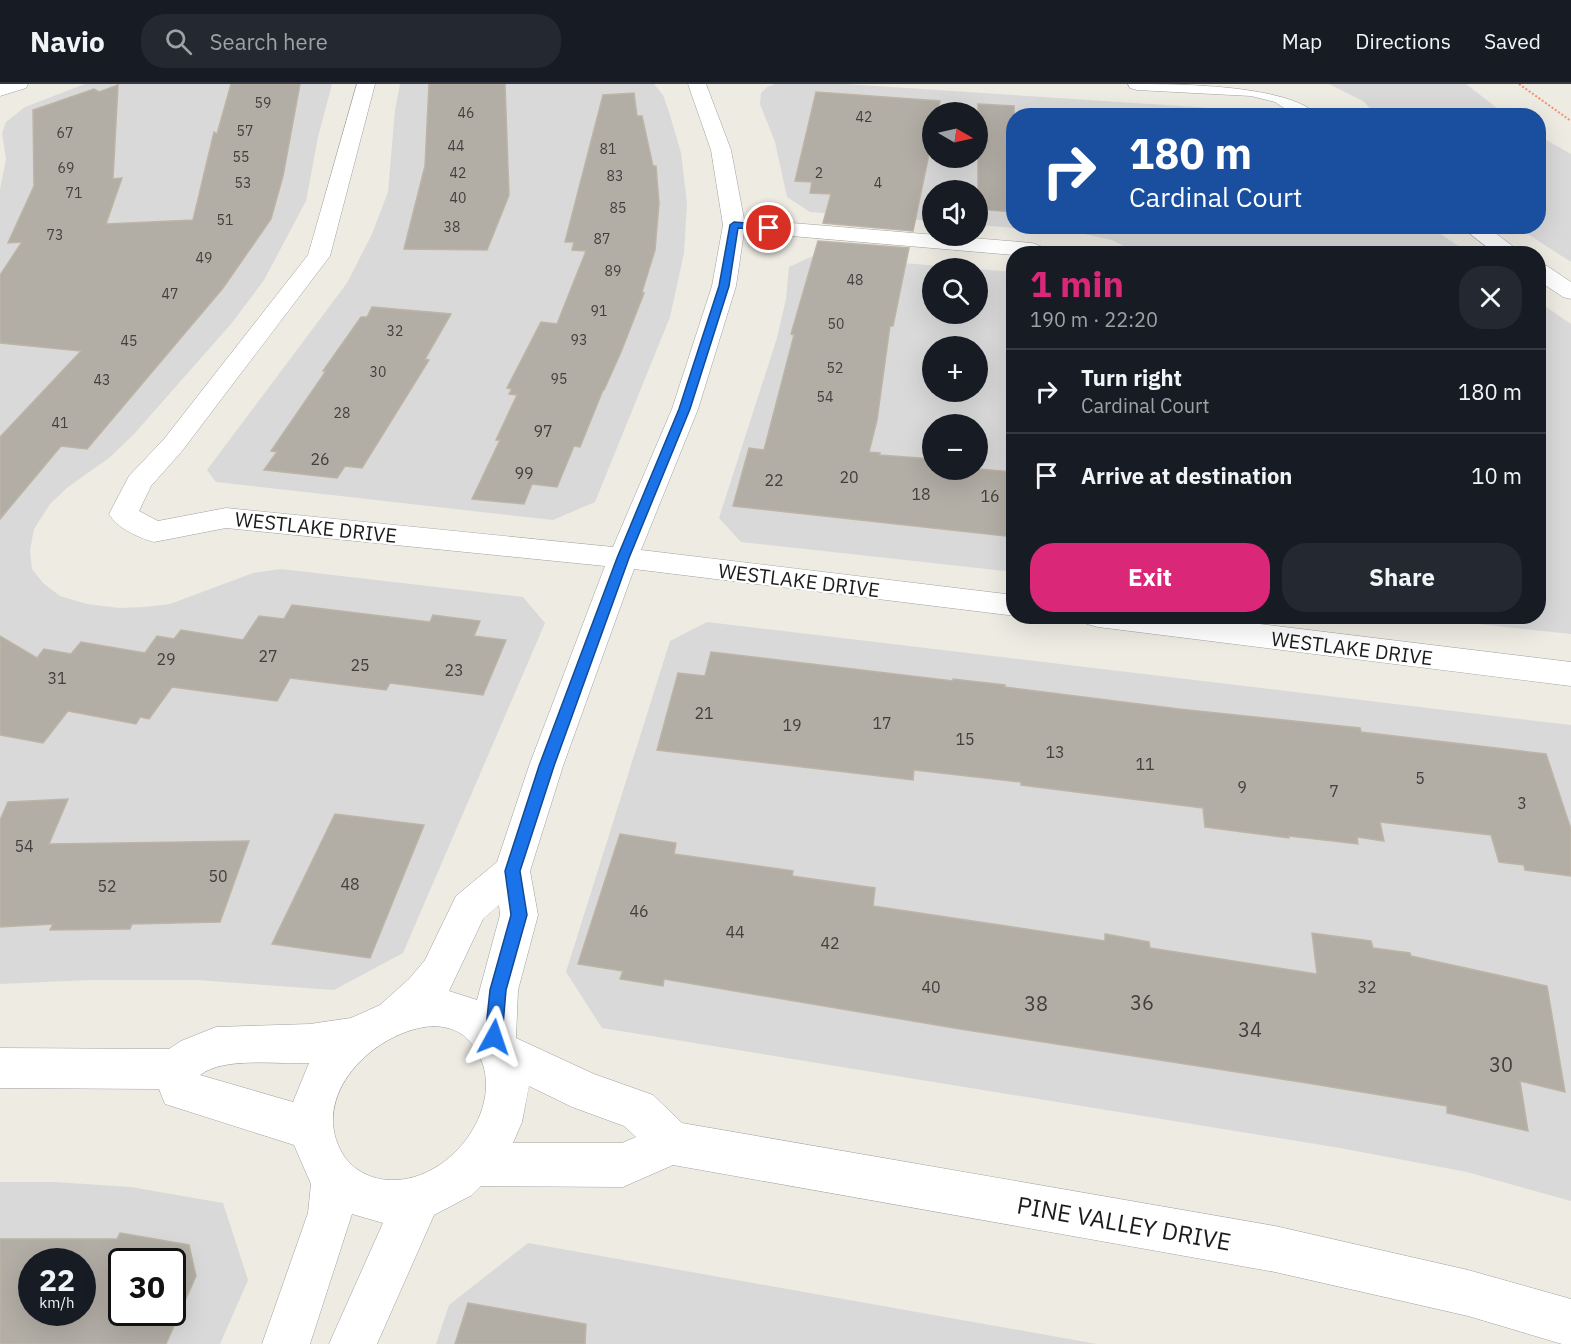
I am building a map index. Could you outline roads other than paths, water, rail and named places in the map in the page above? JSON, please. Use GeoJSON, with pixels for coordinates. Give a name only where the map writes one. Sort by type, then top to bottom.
{"type":"FeatureCollection","features":[{"type":"Feature","properties":{"kind":"street"},"geometry":{"type":"LineString","coordinates":[[0,90],[19,84]]}},
{"type":"Feature","properties":{"kind":"street","name":"WESTLAKE DRIVE"},"geometry":{"type":"LineString","coordinates":[[366,84],[319,256],[173,445],[139,482],[123,514],[154,532],[226,518],[623,558],[1006,605]]}},
{"type":"Feature","properties":{"kind":"street"},"geometry":{"type":"LineString","coordinates":[[334,1179],[369,1200],[394,1203],[418,1200],[449,1184],[474,1164],[493,1140],[503,1111],[509,1078],[499,1045],[498,990],[519,915],[512,871],[546,766],[623,558],[685,409],[724,286],[734,225],[721,150],[697,84]]}},
{"type":"Feature","properties":{"kind":"street"},"geometry":{"type":"LineString","coordinates":[[1137,84],[1251,90],[1282,98],[1298,108]]}},
{"type":"Feature","properties":{"kind":"street"},"geometry":{"type":"LineString","coordinates":[[734,225],[1006,248]]}},
{"type":"Feature","properties":{"kind":"street"},"geometry":{"type":"LineString","coordinates":[[1483,234],[1500,246]]}},
{"type":"Feature","properties":{"kind":"street"},"geometry":{"type":"LineString","coordinates":[[1546,276],[1571,292]]}},
{"type":"Feature","properties":{"kind":"street","name":"WESTLAKE DRIVE"},"geometry":{"type":"LineString","coordinates":[[1163,624],[1571,674]]}},
{"type":"Feature","properties":{"kind":"street"},"geometry":{"type":"LineString","coordinates":[[286,1344],[330,1213],[334,1179],[310,1129],[311,1107],[321,1081],[334,1060],[423,992],[440,973],[469,908],[512,871]]}},
{"type":"Feature","properties":{"kind":"street"},"geometry":{"type":"LineString","coordinates":[[0,1068],[177,1069],[194,1055],[217,1046],[251,1043],[278,1046],[306,1043],[375,1027],[415,1010],[432,1008],[452,1010],[478,1021],[499,1045],[587,1092],[638,1110],[672,1143],[623,1165],[474,1164]]}},
{"type":"Feature","properties":{"kind":"street"},"geometry":{"type":"LineString","coordinates":[[177,1069],[180,1090],[310,1129]]}},
{"type":"Feature","properties":{"kind":"street","name":"PINE VALLEY DRIVE"},"geometry":{"type":"LineString","coordinates":[[672,1143],[1275,1249],[1468,1293],[1571,1323]]}},
{"type":"Feature","properties":{"kind":"street"},"geometry":{"type":"LineString","coordinates":[[353,1344],[383,1273],[418,1200]]}}]}
